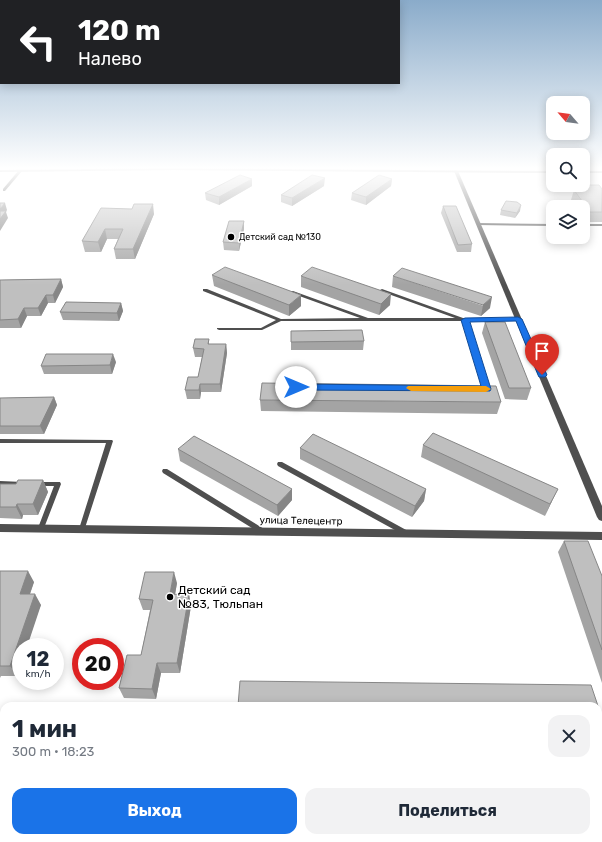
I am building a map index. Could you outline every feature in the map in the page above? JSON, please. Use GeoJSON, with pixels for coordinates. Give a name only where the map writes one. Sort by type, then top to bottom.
{"type":"FeatureCollection","features":[{"type":"Feature","properties":{"kind":"street"},"geometry":{"type":"LineString","coordinates":[[471,207],[602,517]]}},
{"type":"Feature","properties":{"kind":"street","name":"улица Телецентр"},"geometry":{"type":"LineString","coordinates":[[0,528],[602,536]]}},
{"type":"Feature","properties":{"kind":"lane"},"geometry":{"type":"LineString","coordinates":[[478,224],[546,225]]}},
{"type":"Feature","properties":{"kind":"lane"},"geometry":{"type":"LineString","coordinates":[[590,225],[602,225]]}},
{"type":"Feature","properties":{"kind":"lane"},"geometry":{"type":"LineString","coordinates":[[205,290],[280,320],[518,319]]}},
{"type":"Feature","properties":{"kind":"lane"},"geometry":{"type":"LineString","coordinates":[[382,290],[465,320]]}},
{"type":"Feature","properties":{"kind":"lane"},"geometry":{"type":"LineString","coordinates":[[293,292],[370,320]]}},
{"type":"Feature","properties":{"kind":"lane"},"geometry":{"type":"LineString","coordinates":[[219,329],[262,329],[280,320]]}},
{"type":"Feature","properties":{"kind":"lane"},"geometry":{"type":"LineString","coordinates":[[465,320],[487,389],[479,389]]}},
{"type":"Feature","properties":{"kind":"lane"},"geometry":{"type":"LineString","coordinates":[[0,441],[110,441],[82,529]]}},
{"type":"Feature","properties":{"kind":"lane"},"geometry":{"type":"LineString","coordinates":[[280,464],[407,533]]}},
{"type":"Feature","properties":{"kind":"lane"},"geometry":{"type":"LineString","coordinates":[[165,471],[264,531]]}},
{"type":"Feature","properties":{"kind":"lane"},"geometry":{"type":"LineString","coordinates":[[0,483],[58,484],[40,528]]}},
{"type":"Feature","properties":{"kind":"building"},"geometry":{"type":"Polygon","coordinates":[[[133,207],[152,207],[133,249],[114,249],[123,229],[105,229],[98,242],[82,241],[101,208],[132,209],[133,207]]]}},
{"type":"Feature","properties":{"kind":"building"},"geometry":{"type":"Polygon","coordinates":[[[443,207],[457,207],[472,244],[458,245],[443,207]]]}},
{"type":"Feature","properties":{"kind":"building"},"geometry":{"type":"Polygon","coordinates":[[[503,207],[520,207],[517,213],[501,210],[503,207]]]}},
{"type":"Feature","properties":{"kind":"building"},"geometry":{"type":"Polygon","coordinates":[[[590,207],[602,207],[602,212],[590,212],[590,207]]]}},
{"type":"Feature","properties":{"kind":"building"},"geometry":{"type":"Polygon","coordinates":[[[0,211],[6,211],[0,219],[0,211]]]}},
{"type":"Feature","properties":{"kind":"building"},"geometry":{"type":"Polygon","coordinates":[[[229,221],[244,221],[239,243],[223,242],[229,221]]]}},
{"type":"Feature","properties":{"kind":"building"},"geometry":{"type":"Polygon","coordinates":[[[225,267],[301,295],[289,305],[212,275],[225,267]]]}},
{"type":"Feature","properties":{"kind":"building"},"geometry":{"type":"Polygon","coordinates":[[[312,267],[391,294],[381,304],[301,276],[312,267]]]}},
{"type":"Feature","properties":{"kind":"building"},"geometry":{"type":"Polygon","coordinates":[[[402,268],[492,297],[483,305],[393,276],[402,268]]]}},
{"type":"Feature","properties":{"kind":"building"},"geometry":{"type":"Polygon","coordinates":[[[61,279],[53,295],[46,295],[38,308],[24,308],[18,319],[0,320],[0,280],[61,279]]]}},
{"type":"Feature","properties":{"kind":"building"},"geometry":{"type":"Polygon","coordinates":[[[66,302],[121,303],[117,313],[60,312],[66,302]]]}},
{"type":"Feature","properties":{"kind":"building"},"geometry":{"type":"Polygon","coordinates":[[[485,322],[505,322],[531,388],[509,388],[485,322]]]}},
{"type":"Feature","properties":{"kind":"building"},"geometry":{"type":"Polygon","coordinates":[[[362,330],[364,341],[291,342],[291,331],[362,330]]]}},
{"type":"Feature","properties":{"kind":"building"},"geometry":{"type":"Polygon","coordinates":[[[195,339],[209,339],[208,344],[226,344],[220,384],[200,384],[199,390],[185,390],[188,377],[198,377],[204,349],[193,348],[195,339]]]}},
{"type":"Feature","properties":{"kind":"building"},"geometry":{"type":"Polygon","coordinates":[[[46,354],[113,354],[110,365],[41,366],[46,354]]]}},
{"type":"Feature","properties":{"kind":"building"},"geometry":{"type":"Polygon","coordinates":[[[262,383],[496,386],[501,402],[260,400],[262,383]]]}},
{"type":"Feature","properties":{"kind":"building"},"geometry":{"type":"Polygon","coordinates":[[[54,397],[40,426],[0,426],[0,398],[54,397]]]}},
{"type":"Feature","properties":{"kind":"building"},"geometry":{"type":"Polygon","coordinates":[[[433,433],[558,489],[550,504],[423,445],[433,433]]]}},
{"type":"Feature","properties":{"kind":"building"},"geometry":{"type":"Polygon","coordinates":[[[313,434],[426,489],[415,506],[300,448],[313,434]]]}},
{"type":"Feature","properties":{"kind":"building"},"geometry":{"type":"Polygon","coordinates":[[[194,436],[292,489],[277,505],[178,449],[194,436]]]}},
{"type":"Feature","properties":{"kind":"building"},"geometry":{"type":"Polygon","coordinates":[[[18,480],[43,480],[33,504],[17,504],[16,507],[0,507],[0,484],[16,484],[18,480]]]}},
{"type":"Feature","properties":{"kind":"building"},"geometry":{"type":"Polygon","coordinates":[[[564,541],[588,541],[602,576],[602,650],[564,541]]]}},
{"type":"Feature","properties":{"kind":"building"},"geometry":{"type":"Polygon","coordinates":[[[0,571],[28,571],[20,594],[35,594],[20,638],[12,638],[12,660],[10,666],[0,666],[0,571]]]}},
{"type":"Feature","properties":{"kind":"building"},"geometry":{"type":"Polygon","coordinates":[[[145,572],[174,572],[170,594],[189,595],[177,663],[157,663],[152,689],[124,688],[124,667],[127,655],[141,655],[153,600],[139,599],[145,572]]]}},
{"type":"Feature","properties":{"kind":"building"},"geometry":{"type":"Polygon","coordinates":[[[240,681],[591,685],[597,702],[238,702],[240,681]]]}},
{"type":"Feature","properties":{"kind":"slow traffic"},"geometry":{"type":"LineString","coordinates":[[411,388],[486,389]]}},
{"type":"Feature","properties":{"kind":"place","name":"Детский сад №130"},"geometry":{"type":"Point","coordinates":[231,237]}},
{"type":"Feature","properties":{"kind":"place","name":"Детский сад №83, Тюльпан"},"geometry":{"type":"Point","coordinates":[170,597]}},
{"type":"Feature","properties":{"kind":"route"},"geometry":{"type":"LineString","coordinates":[[296,387],[487,389],[465,320],[518,319],[542,375]]}}]}
